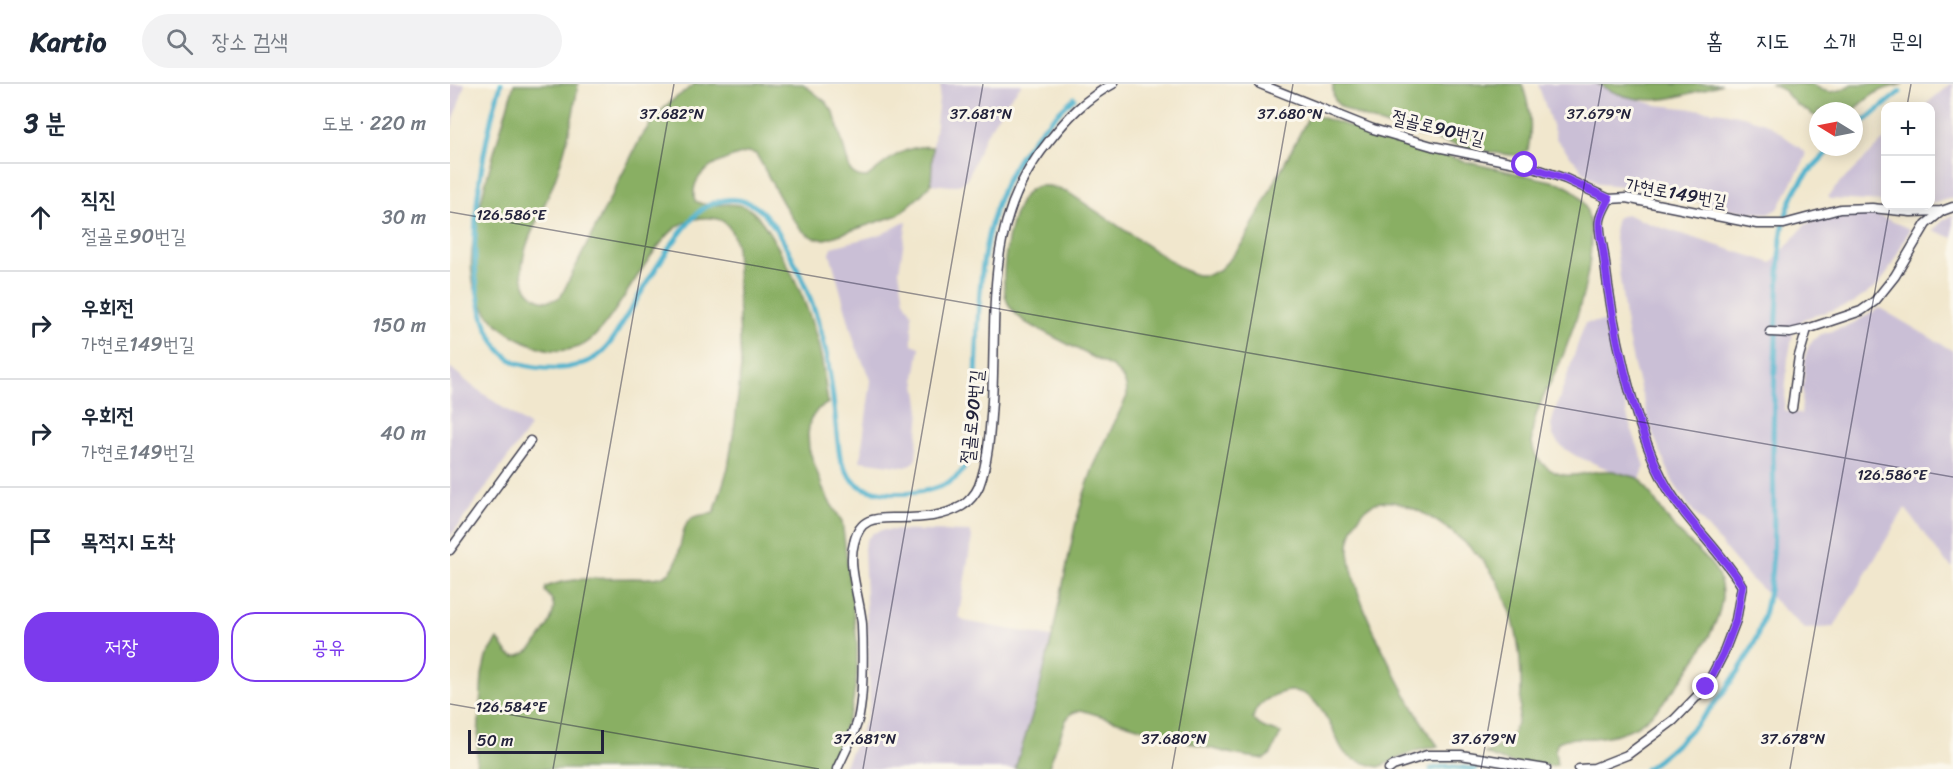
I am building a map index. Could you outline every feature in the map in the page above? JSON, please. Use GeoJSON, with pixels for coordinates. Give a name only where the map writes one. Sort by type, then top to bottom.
{"type":"FeatureCollection","features":[{"type":"Feature","properties":{"kind":"lane","name":"절골로90번길"},"geometry":{"type":"LineString","coordinates":[[837,769],[858,721],[862,688],[862,623],[853,563],[853,545],[859,529],[868,521],[937,516],[950,512],[966,503],[978,489],[986,466],[990,431],[996,281],[1001,236],[1017,189],[1037,154],[1063,123],[1093,94],[1113,84]]}},
{"type":"Feature","properties":{"kind":"lane","name":"절골로90번길"},"geometry":{"type":"LineString","coordinates":[[1260,84],[1373,129],[1432,146],[1525,165],[1566,179],[1609,199]]}},
{"type":"Feature","properties":{"kind":"lane","name":"가현로149번길"},"geometry":{"type":"LineString","coordinates":[[1579,769],[1594,768],[1627,755],[1674,720],[1706,687],[1723,654],[1736,620],[1742,585],[1729,564],[1691,523],[1664,481],[1646,439],[1628,380],[1608,291],[1599,220],[1609,199],[1626,198],[1757,224],[1784,224],[1840,209],[1872,207],[1911,212],[1942,211],[1953,207]]}},
{"type":"Feature","properties":{"kind":"lane"},"geometry":{"type":"LineString","coordinates":[[1770,332],[1790,333],[1861,311],[1875,301],[1895,276],[1926,224],[1942,211]]}},
{"type":"Feature","properties":{"kind":"lane"},"geometry":{"type":"LineString","coordinates":[[1792,408],[1799,356],[1807,329]]}},
{"type":"Feature","properties":{"kind":"lane"},"geometry":{"type":"LineString","coordinates":[[450,550],[530,441]]}},
{"type":"Feature","properties":{"kind":"lane"},"geometry":{"type":"LineString","coordinates":[[1389,769],[1427,755],[1461,755],[1546,769]]}},
{"type":"Feature","properties":{"kind":"shaded area"},"geometry":{"type":"Polygon","coordinates":[[[450,84],[465,84],[450,132],[450,84]]]}},
{"type":"Feature","properties":{"kind":"shaded area"},"geometry":{"type":"Polygon","coordinates":[[[941,84],[1022,84],[1006,103],[985,136],[968,177],[962,184],[951,186],[931,184],[941,84]]]}},
{"type":"Feature","properties":{"kind":"shaded area"},"geometry":{"type":"Polygon","coordinates":[[[1538,84],[1598,84],[1612,92],[1656,105],[1743,116],[1775,129],[1805,152],[1806,157],[1778,209],[1770,213],[1751,213],[1623,186],[1599,184],[1584,172],[1557,140],[1538,84]]]}},
{"type":"Feature","properties":{"kind":"shaded area"},"geometry":{"type":"Polygon","coordinates":[[[1953,84],[1953,198],[1935,202],[1935,102],[1929,102],[1953,84]]]}},
{"type":"Feature","properties":{"kind":"shaded area"},"geometry":{"type":"Polygon","coordinates":[[[1881,143],[1881,202],[1830,199],[1828,196],[1881,143]]]}},
{"type":"Feature","properties":{"kind":"shaded area"},"geometry":{"type":"Polygon","coordinates":[[[1626,214],[1650,224],[1772,263],[1806,224],[1830,216],[1875,214],[1910,229],[1888,272],[1877,286],[1852,304],[1803,319],[1794,328],[1788,359],[1784,410],[1801,414],[1806,353],[1811,342],[1819,335],[1848,326],[1880,308],[1953,351],[1953,568],[1944,560],[1905,508],[1834,627],[1805,629],[1750,578],[1689,506],[1673,482],[1653,434],[1627,333],[1614,231],[1617,218],[1626,214]]]}},
{"type":"Feature","properties":{"kind":"shaded area"},"geometry":{"type":"Polygon","coordinates":[[[1953,215],[1953,238],[1933,230],[1944,220],[1953,215]]]}},
{"type":"Feature","properties":{"kind":"shaded area"},"geometry":{"type":"Polygon","coordinates":[[[907,221],[899,271],[904,300],[912,314],[912,344],[920,347],[915,378],[920,410],[916,458],[906,467],[860,461],[871,381],[855,344],[830,253],[832,247],[882,234],[907,221]]]}},
{"type":"Feature","properties":{"kind":"shaded area"},"geometry":{"type":"Polygon","coordinates":[[[1607,321],[1628,419],[1645,466],[1640,479],[1576,456],[1562,447],[1553,436],[1551,425],[1585,323],[1607,321]]]}},
{"type":"Feature","properties":{"kind":"shaded area"},"geometry":{"type":"Polygon","coordinates":[[[450,367],[530,427],[450,537],[450,367]]]}},
{"type":"Feature","properties":{"kind":"shaded area"},"geometry":{"type":"Polygon","coordinates":[[[882,530],[970,532],[972,537],[960,618],[964,621],[1052,637],[1036,703],[1015,769],[843,769],[868,713],[870,700],[864,547],[867,539],[873,533],[882,530]]]}},
{"type":"Feature","properties":{"kind":"green space"},"geometry":{"type":"Polygon","coordinates":[[[514,84],[578,84],[571,125],[560,166],[525,250],[523,260],[525,285],[534,296],[547,301],[561,296],[640,139],[653,120],[670,102],[695,84],[803,84],[826,102],[834,113],[850,170],[859,176],[867,177],[897,154],[923,146],[933,147],[931,184],[898,215],[826,239],[809,236],[797,225],[756,154],[749,152],[710,167],[697,181],[694,190],[695,201],[709,205],[738,205],[752,211],[760,219],[798,286],[813,325],[820,352],[828,403],[818,409],[810,420],[809,449],[822,486],[842,521],[857,641],[857,675],[852,707],[829,769],[476,769],[482,675],[486,657],[498,639],[508,654],[514,657],[529,651],[535,645],[547,628],[553,614],[553,603],[545,591],[546,587],[567,581],[600,578],[657,578],[665,575],[675,563],[687,523],[694,517],[714,513],[728,468],[741,367],[736,245],[728,226],[717,219],[691,220],[671,232],[651,255],[604,326],[583,345],[558,351],[534,345],[509,333],[487,312],[474,285],[471,265],[473,243],[484,189],[514,84]]]}},
{"type":"Feature","properties":{"kind":"green space"},"geometry":{"type":"Polygon","coordinates":[[[1333,84],[1522,84],[1530,117],[1528,150],[1518,155],[1501,154],[1451,144],[1392,127],[1347,110],[1336,102],[1333,95],[1333,84]]]}},
{"type":"Feature","properties":{"kind":"green space"},"geometry":{"type":"Polygon","coordinates":[[[1598,84],[1722,84],[1689,94],[1645,100],[1614,92],[1598,84]]]}},
{"type":"Feature","properties":{"kind":"green space"},"geometry":{"type":"Polygon","coordinates":[[[1770,84],[1812,84],[1831,92],[1852,84],[1904,84],[1876,93],[1863,102],[1809,102],[1809,112],[1797,105],[1783,90],[1770,84]]]}},
{"type":"Feature","properties":{"kind":"green space"},"geometry":{"type":"Polygon","coordinates":[[[1310,114],[1467,162],[1560,183],[1579,196],[1587,211],[1591,230],[1588,273],[1570,337],[1535,420],[1532,431],[1533,449],[1542,463],[1561,474],[1578,475],[1613,471],[1641,480],[1670,522],[1705,558],[1719,577],[1722,601],[1710,635],[1675,689],[1637,726],[1610,736],[1562,740],[1558,742],[1555,750],[1557,765],[1520,764],[1493,757],[1485,753],[1505,742],[1511,735],[1519,717],[1521,695],[1517,636],[1502,591],[1480,557],[1454,534],[1409,506],[1393,502],[1379,502],[1363,512],[1351,535],[1349,553],[1355,583],[1378,641],[1414,708],[1438,746],[1415,751],[1379,767],[1359,761],[1343,751],[1328,721],[1315,702],[1299,692],[1289,691],[1266,700],[1254,715],[1255,721],[1262,726],[1281,733],[1271,754],[1264,759],[1201,746],[1081,710],[1072,713],[1066,720],[1048,769],[1015,769],[1036,703],[1083,497],[1093,468],[1127,396],[1124,380],[1112,367],[1025,322],[1014,313],[1008,304],[1004,275],[1005,258],[1012,222],[1018,207],[1025,195],[1038,186],[1069,193],[1184,270],[1197,275],[1208,275],[1219,270],[1244,241],[1310,114]]]}},
{"type":"Feature","properties":{"kind":"waterway"},"geometry":{"type":"LineString","coordinates":[[501,84],[484,154],[475,239],[476,280],[483,316],[496,345],[517,363],[537,367],[558,368],[587,362],[605,349],[665,254],[699,212],[724,200],[751,204],[770,220],[789,252],[807,290],[826,354],[840,457],[845,470],[860,486],[884,493],[900,494],[931,489],[945,484],[964,468],[971,448],[974,424],[980,290],[989,232],[997,203],[1024,151],[1074,98]]}},
{"type":"Feature","properties":{"kind":"waterway"},"geometry":{"type":"LineString","coordinates":[[1863,123],[1900,92]]}},
{"type":"Feature","properties":{"kind":"waterway"},"geometry":{"type":"LineString","coordinates":[[1646,769],[1680,741],[1714,704],[1743,664],[1761,625],[1767,603],[1773,558],[1774,392],[1781,238],[1792,198],[1805,177],[1825,156]]}},
{"type":"Feature","properties":{"kind":"waterway"},"geometry":{"type":"LineString","coordinates":[[1431,769],[1446,766],[1475,769]]}},
{"type":"Feature","properties":{"kind":"route"},"geometry":{"type":"LineString","coordinates":[[1525,165],[1566,179],[1609,199],[1599,220],[1608,291],[1628,380],[1646,439],[1664,481],[1691,523],[1729,564],[1742,585],[1736,620],[1723,654],[1706,687]]}}]}
